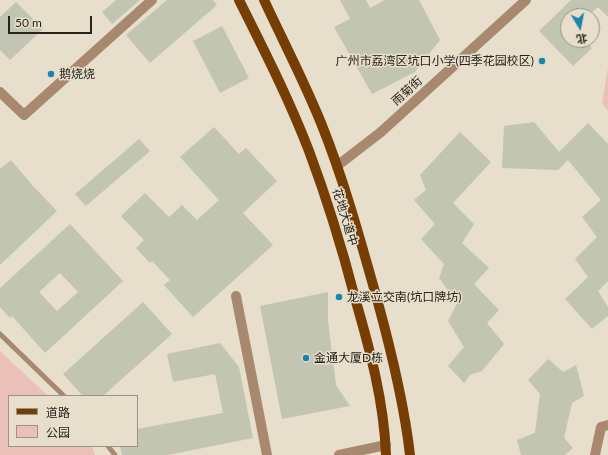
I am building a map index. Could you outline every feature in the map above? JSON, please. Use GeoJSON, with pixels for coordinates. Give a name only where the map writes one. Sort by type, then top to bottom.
{"type":"FeatureCollection","features":[{"type":"Feature","properties":{"kind":"main road","name":"花地大道中"},"geometry":{"type":"LineString","coordinates":[[239,0],[287,97],[309,150],[338,237],[371,353],[386,444],[386,455]]}},
{"type":"Feature","properties":{"kind":"main road","name":"花地大道中"},"geometry":{"type":"LineString","coordinates":[[264,0],[321,123],[358,230],[392,356],[404,412],[410,455]]}},
{"type":"Feature","properties":{"kind":"street"},"geometry":{"type":"LineString","coordinates":[[0,92],[24,115],[152,0]]}},
{"type":"Feature","properties":{"kind":"street","name":"雨菊街"},"geometry":{"type":"LineString","coordinates":[[337,166],[381,132],[526,0]]}},
{"type":"Feature","properties":{"kind":"street"},"geometry":{"type":"LineString","coordinates":[[236,296],[268,455]]}},
{"type":"Feature","properties":{"kind":"street"},"geometry":{"type":"LineString","coordinates":[[595,455],[601,426],[608,425]]}},
{"type":"Feature","properties":{"kind":"street"},"geometry":{"type":"LineString","coordinates":[[339,455],[386,444]]}},
{"type":"Feature","properties":{"kind":"lane"},"geometry":{"type":"LineString","coordinates":[[0,334],[63,395]]}},
{"type":"Feature","properties":{"kind":"lane"},"geometry":{"type":"LineString","coordinates":[[109,447],[115,455]]}},
{"type":"Feature","properties":{"kind":"green space"},"geometry":{"type":"Polygon","coordinates":[[[608,68],[608,111],[602,103],[608,68]]]}},
{"type":"Feature","properties":{"kind":"green space"},"geometry":{"type":"Polygon","coordinates":[[[0,351],[47,395],[8,395],[8,447],[92,447],[95,455],[0,454],[0,351]]]}},
{"type":"Feature","properties":{"kind":"building"},"geometry":{"type":"Polygon","coordinates":[[[116,0],[140,0],[112,24],[102,12],[116,0]]]}},
{"type":"Feature","properties":{"kind":"building"},"geometry":{"type":"Polygon","coordinates":[[[167,0],[213,0],[217,5],[150,63],[126,35],[167,0]]]}},
{"type":"Feature","properties":{"kind":"building"},"geometry":{"type":"Polygon","coordinates":[[[340,0],[366,0],[370,8],[385,0],[419,0],[440,40],[415,72],[372,94],[334,27],[350,19],[340,0]]]}},
{"type":"Feature","properties":{"kind":"building"},"geometry":{"type":"Polygon","coordinates":[[[571,0],[608,0],[608,17],[598,7],[563,8],[571,0]]]}},
{"type":"Feature","properties":{"kind":"building"},"geometry":{"type":"Polygon","coordinates":[[[16,2],[43,29],[10,60],[0,50],[0,17],[16,2]]]}},
{"type":"Feature","properties":{"kind":"building"},"geometry":{"type":"Polygon","coordinates":[[[560,11],[560,48],[592,48],[573,66],[539,31],[560,11]]]}},
{"type":"Feature","properties":{"kind":"building"},"geometry":{"type":"Polygon","coordinates":[[[222,26],[249,78],[220,93],[193,41],[222,26]]]}},
{"type":"Feature","properties":{"kind":"building"},"geometry":{"type":"Polygon","coordinates":[[[534,122],[559,152],[588,123],[608,144],[608,281],[598,291],[608,307],[608,316],[592,329],[565,299],[588,277],[575,259],[597,237],[582,217],[601,200],[568,160],[558,170],[502,168],[504,126],[534,122]]]}},
{"type":"Feature","properties":{"kind":"building"},"geometry":{"type":"Polygon","coordinates":[[[214,127],[239,154],[246,148],[277,181],[243,213],[273,245],[193,317],[164,285],[170,280],[152,261],[150,263],[136,248],[144,240],[121,216],[145,193],[169,217],[182,205],[197,220],[219,200],[180,157],[214,127]]]}},
{"type":"Feature","properties":{"kind":"building"},"geometry":{"type":"Polygon","coordinates":[[[460,132],[491,162],[453,203],[474,224],[462,243],[489,268],[474,284],[499,310],[487,323],[504,344],[482,371],[470,375],[464,383],[448,366],[464,347],[448,321],[457,303],[439,278],[444,264],[421,239],[435,224],[414,200],[426,190],[420,175],[460,132]]]}},
{"type":"Feature","properties":{"kind":"building"},"geometry":{"type":"Polygon","coordinates":[[[139,139],[150,151],[86,206],[75,194],[139,139]]]}},
{"type":"Feature","properties":{"kind":"building"},"geometry":{"type":"Polygon","coordinates":[[[11,160],[57,211],[0,265],[0,169],[11,160]]]}},
{"type":"Feature","properties":{"kind":"building"},"geometry":{"type":"Polygon","coordinates":[[[70,224],[123,281],[45,353],[12,316],[10,318],[0,307],[0,288],[70,224]],[[60,273],[39,292],[57,311],[78,292],[60,273]]]}},
{"type":"Feature","properties":{"kind":"building"},"geometry":{"type":"Polygon","coordinates":[[[328,292],[328,321],[336,385],[350,406],[282,419],[260,306],[328,292]]]}},
{"type":"Feature","properties":{"kind":"building"},"geometry":{"type":"Polygon","coordinates":[[[143,302],[172,334],[104,395],[82,395],[63,374],[143,302]]]}},
{"type":"Feature","properties":{"kind":"building"},"geometry":{"type":"Polygon","coordinates":[[[220,343],[239,367],[253,438],[168,455],[122,455],[120,447],[138,447],[138,429],[223,413],[215,374],[173,382],[167,354],[220,343]]]}},
{"type":"Feature","properties":{"kind":"building"},"geometry":{"type":"Polygon","coordinates":[[[548,359],[563,372],[576,365],[584,396],[572,403],[564,438],[573,448],[565,455],[521,455],[517,440],[535,433],[540,394],[528,380],[548,359]]]}},
{"type":"Feature","properties":{"kind":"place","name":"广州市荔湾区坑口小学(四季花园校区)"},"geometry":{"type":"Point","coordinates":[542,61]}},
{"type":"Feature","properties":{"kind":"place","name":"鹅烧烧"},"geometry":{"type":"Point","coordinates":[51,74]}},
{"type":"Feature","properties":{"kind":"place","name":"龙溪立交南(坑口牌坊)"},"geometry":{"type":"Point","coordinates":[339,297]}},
{"type":"Feature","properties":{"kind":"place","name":"金通大厦D栋"},"geometry":{"type":"Point","coordinates":[306,358]}}]}
